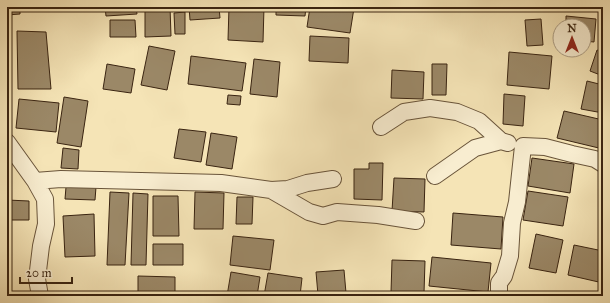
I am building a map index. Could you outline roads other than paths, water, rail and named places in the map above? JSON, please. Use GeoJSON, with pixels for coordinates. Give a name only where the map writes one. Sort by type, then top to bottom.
{"type":"FeatureCollection","features":[{"type":"Feature","properties":{"kind":"street"},"geometry":{"type":"LineString","coordinates":[[380,127],[404,112],[430,108],[457,112],[479,121],[501,141]]}},
{"type":"Feature","properties":{"kind":"street"},"geometry":{"type":"LineString","coordinates":[[435,176],[475,148],[501,141],[523,146],[545,147],[594,159],[603,164]]}},
{"type":"Feature","properties":{"kind":"street"},"geometry":{"type":"LineString","coordinates":[[7,142],[35,181],[45,199],[46,224],[40,246],[37,279],[40,296]]}},
{"type":"Feature","properties":{"kind":"street"},"geometry":{"type":"LineString","coordinates":[[499,296],[499,283],[504,276],[510,256],[512,223],[517,202],[523,146]]}},
{"type":"Feature","properties":{"kind":"street"},"geometry":{"type":"LineString","coordinates":[[35,181],[62,179],[221,183],[271,190],[333,179]]}},
{"type":"Feature","properties":{"kind":"street"},"geometry":{"type":"LineString","coordinates":[[271,190],[309,212],[323,216],[337,212],[378,215],[416,221]]}}]}
